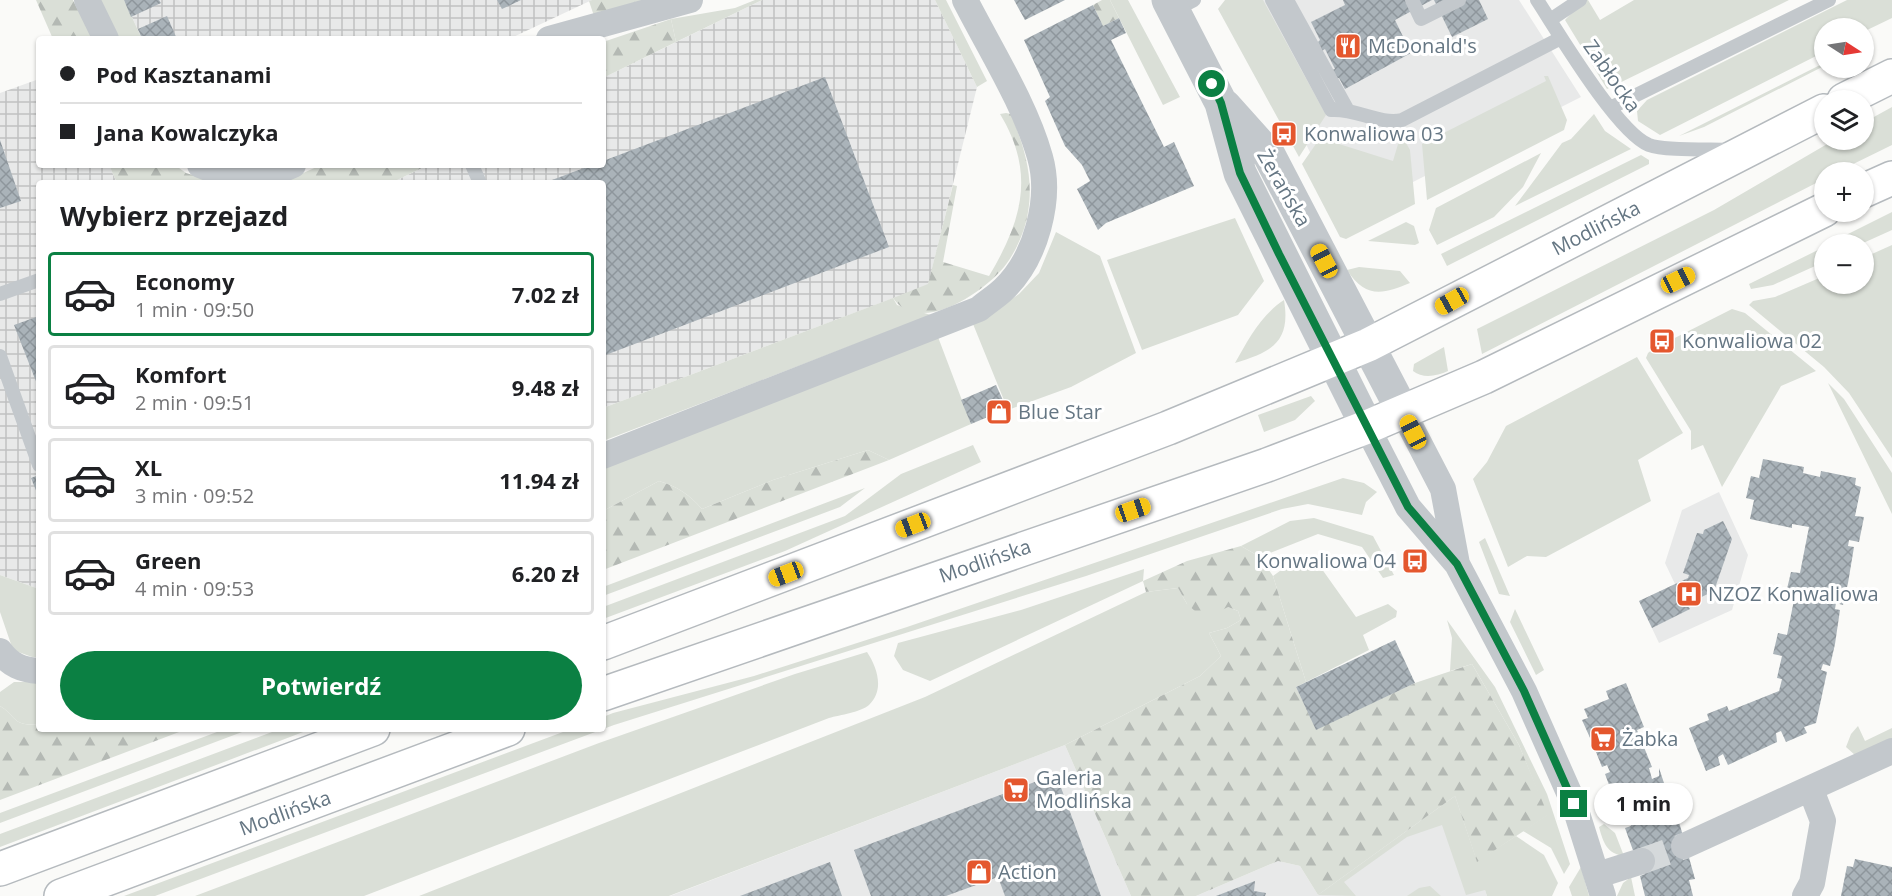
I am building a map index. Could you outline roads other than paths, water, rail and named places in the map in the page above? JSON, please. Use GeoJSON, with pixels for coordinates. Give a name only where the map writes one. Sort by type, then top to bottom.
{"type":"FeatureCollection","features":[{"type":"Feature","properties":{"kind":"main road"},"geometry":{"type":"LineString","coordinates":[[1864,90],[1892,76]]}},
{"type":"Feature","properties":{"kind":"main road","name":"Modlińska"},"geometry":{"type":"LineString","coordinates":[[606,642],[1168,428],[1368,345],[1814,116]]}},
{"type":"Feature","properties":{"kind":"main road"},"geometry":{"type":"LineString","coordinates":[[1874,186],[1892,178]]}},
{"type":"Feature","properties":{"kind":"main road","name":"Modlińska"},"geometry":{"type":"LineString","coordinates":[[606,693],[1267,465],[1367,427],[1484,377],[1814,215]]}},
{"type":"Feature","properties":{"kind":"main road"},"geometry":{"type":"LineString","coordinates":[[0,870],[365,732]]}},
{"type":"Feature","properties":{"kind":"main road","name":"Modlińska"},"geometry":{"type":"LineString","coordinates":[[61,896],[500,732]]}},
{"type":"Feature","properties":{"kind":"street"},"geometry":{"type":"LineString","coordinates":[[87,0],[105,36]]}},
{"type":"Feature","properties":{"kind":"street"},"geometry":{"type":"LineString","coordinates":[[560,36],[690,0]]}},
{"type":"Feature","properties":{"kind":"street"},"geometry":{"type":"LineString","coordinates":[[606,455],[979,309],[1004,289],[1020,270],[1040,220],[1043,189],[1041,159],[1031,131],[965,0]]}},
{"type":"Feature","properties":{"kind":"street","name":"Żerańska"},"geometry":{"type":"LineString","coordinates":[[1178,4],[1221,103],[1240,173],[1333,360]]}},
{"type":"Feature","properties":{"kind":"street","name":"Żerańska"},"geometry":{"type":"LineString","coordinates":[[1221,103],[1269,155],[1368,345]]}},
{"type":"Feature","properties":{"kind":"street"},"geometry":{"type":"LineString","coordinates":[[207,168],[227,176],[258,178],[285,168]]}},
{"type":"Feature","properties":{"kind":"street"},"geometry":{"type":"LineString","coordinates":[[1368,345],[1443,489],[1457,564]]}},
{"type":"Feature","properties":{"kind":"street"},"geometry":{"type":"LineString","coordinates":[[1333,360],[1408,507],[1457,564],[1524,691],[1574,804],[1600,885],[1642,861]]}},
{"type":"Feature","properties":{"kind":"street"},"geometry":{"type":"LineString","coordinates":[[4,657],[23,669],[36,671]]}},
{"type":"Feature","properties":{"kind":"street"},"geometry":{"type":"LineString","coordinates":[[1684,846],[1811,790],[1892,751]]}},
{"type":"Feature","properties":{"kind":"street"},"geometry":{"type":"LineString","coordinates":[[1805,896],[1812,883],[1823,821],[1811,790]]}},
{"type":"Feature","properties":{"kind":"lane"},"geometry":{"type":"LineString","coordinates":[[1272,0],[1331,111],[1347,109],[1393,122],[1402,120],[1562,38]]}},
{"type":"Feature","properties":{"kind":"lane"},"geometry":{"type":"LineString","coordinates":[[1287,0],[1347,109]]}},
{"type":"Feature","properties":{"kind":"lane"},"geometry":{"type":"LineString","coordinates":[[1412,0],[1421,19],[1459,0]]}},
{"type":"Feature","properties":{"kind":"lane","name":"Zabłocka"},"geometry":{"type":"LineString","coordinates":[[1537,0],[1626,129],[1650,146],[1746,151]]}},
{"type":"Feature","properties":{"kind":"lane"},"geometry":{"type":"LineString","coordinates":[[1550,20],[1580,0]]}},
{"type":"Feature","properties":{"kind":"lane"},"geometry":{"type":"LineString","coordinates":[[1610,108],[1829,0]]}},
{"type":"Feature","properties":{"kind":"lane"},"geometry":{"type":"LineString","coordinates":[[0,294],[36,281]]}},
{"type":"Feature","properties":{"kind":"lane"},"geometry":{"type":"LineString","coordinates":[[0,356],[36,457]]}},
{"type":"Feature","properties":{"kind":"tunnel"},"geometry":{"type":"LineString","coordinates":[[1642,861],[1684,846]]}},
{"type":"Feature","properties":{"kind":"place","name":"McDonald's"},"geometry":{"type":"Point","coordinates":[1348,46]}},
{"type":"Feature","properties":{"kind":"place","name":"Konwaliowa 03"},"geometry":{"type":"Point","coordinates":[1284,134]}},
{"type":"Feature","properties":{"kind":"place","name":"Konwaliowa 02"},"geometry":{"type":"Point","coordinates":[1662,341]}},
{"type":"Feature","properties":{"kind":"place","name":"Blue Star"},"geometry":{"type":"Point","coordinates":[999,412]}},
{"type":"Feature","properties":{"kind":"place","name":"Konwaliowa 04"},"geometry":{"type":"Point","coordinates":[1415,561]}},
{"type":"Feature","properties":{"kind":"place","name":"NZOZ Konwaliowa"},"geometry":{"type":"Point","coordinates":[1689,594]}},
{"type":"Feature","properties":{"kind":"place","name":"Żabka"},"geometry":{"type":"Point","coordinates":[1603,739]}},
{"type":"Feature","properties":{"kind":"place","name":"Galeria Modlińska"},"geometry":{"type":"Point","coordinates":[1016,790]}},
{"type":"Feature","properties":{"kind":"place","name":"Action"},"geometry":{"type":"Point","coordinates":[979,872]}}]}
